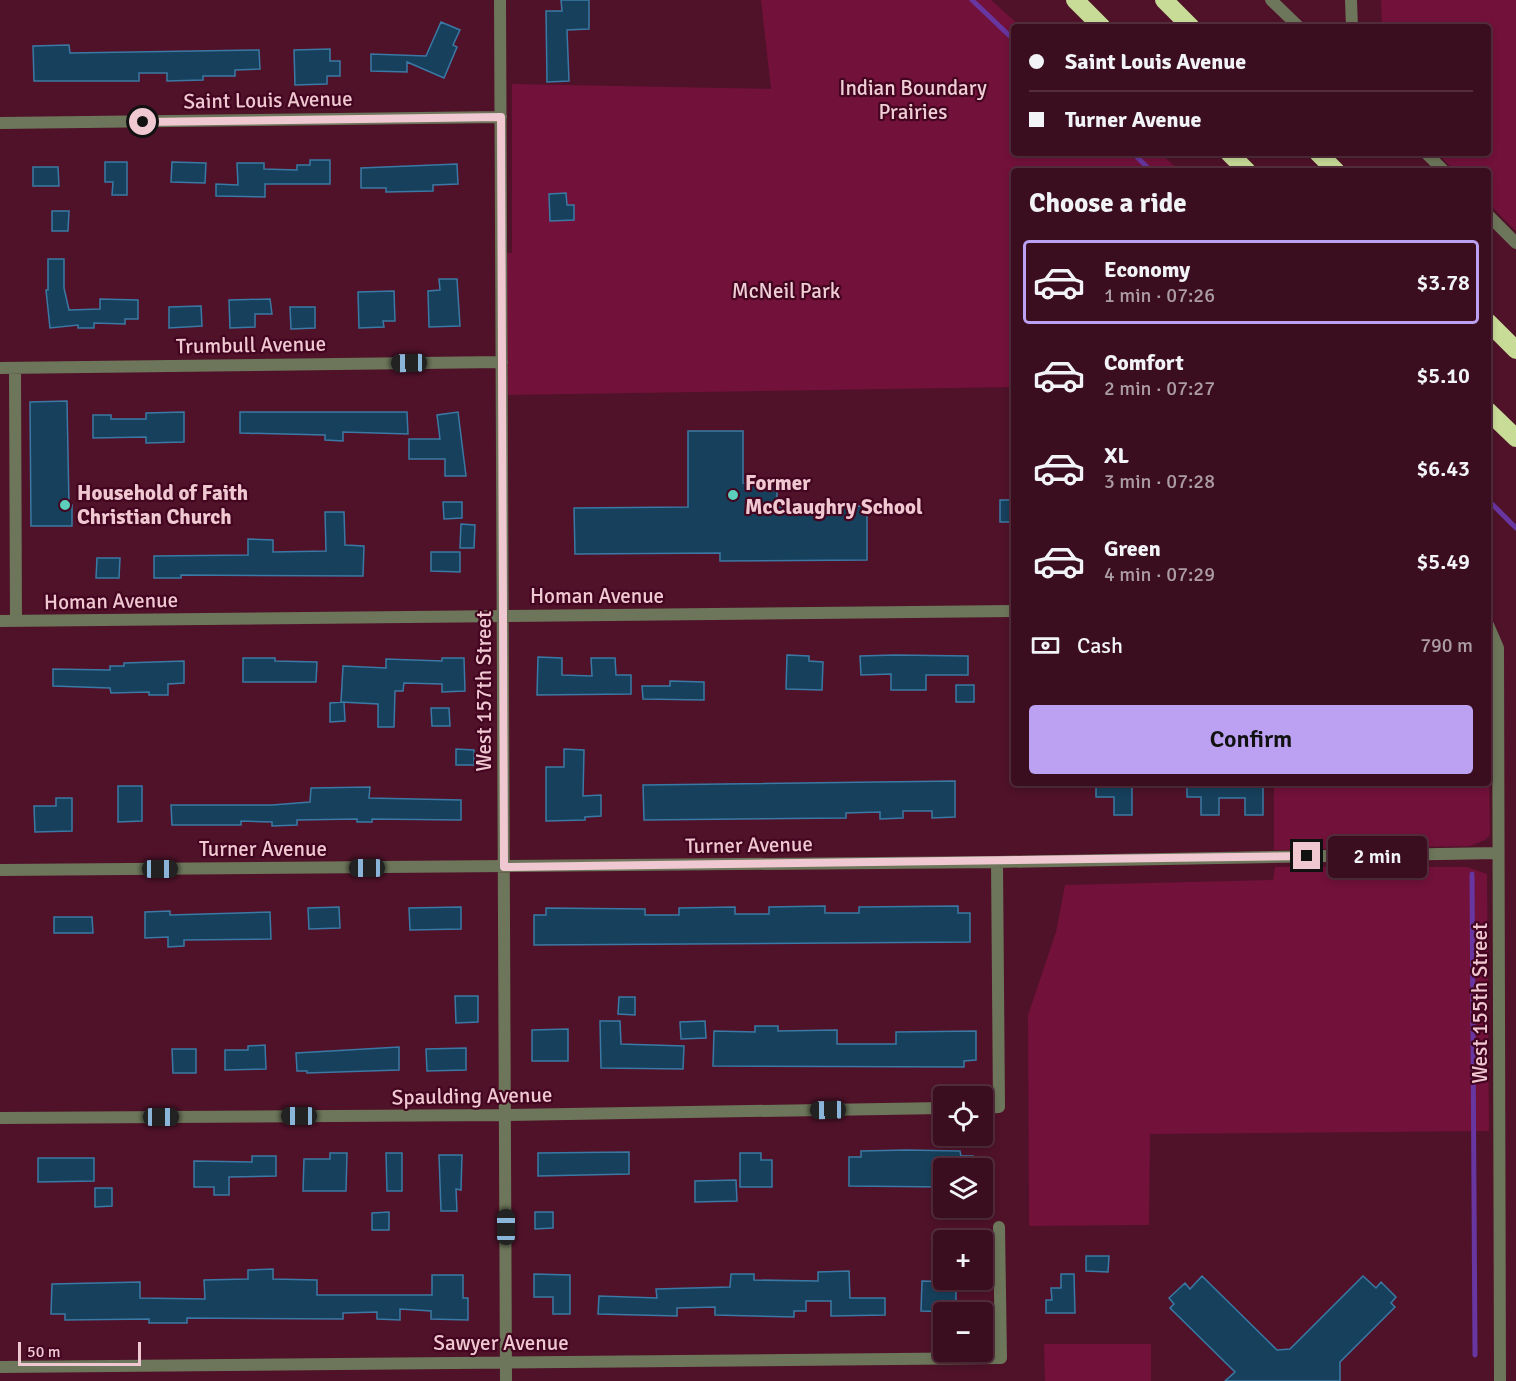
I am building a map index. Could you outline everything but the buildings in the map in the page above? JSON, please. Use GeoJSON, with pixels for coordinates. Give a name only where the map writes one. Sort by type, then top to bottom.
{"type":"FeatureCollection","features":[{"type":"Feature","properties":{"kind":"highway"},"geometry":{"type":"LineString","coordinates":[[1164,0],[1188,24]]}},
{"type":"Feature","properties":{"kind":"highway"},"geometry":{"type":"LineString","coordinates":[[1180,0],[1199,24]]}},
{"type":"Feature","properties":{"kind":"highway"},"geometry":{"type":"LineString","coordinates":[[1078,4],[1099,24]]}},
{"type":"Feature","properties":{"kind":"highway"},"geometry":{"type":"LineString","coordinates":[[1232,156],[1244,168]]}},
{"type":"Feature","properties":{"kind":"highway"},"geometry":{"type":"LineString","coordinates":[[1321,156],[1333,168]]}},
{"type":"Feature","properties":{"kind":"highway"},"geometry":{"type":"LineString","coordinates":[[1491,325],[1516,350]]}},
{"type":"Feature","properties":{"kind":"highway"},"geometry":{"type":"LineString","coordinates":[[1491,414],[1516,438]]}},
{"type":"Feature","properties":{"kind":"street","name":"West 157th Street"},"geometry":{"type":"LineString","coordinates":[[500,0],[506,1381]]}},
{"type":"Feature","properties":{"kind":"street"},"geometry":{"type":"LineString","coordinates":[[1271,0],[1296,24]]}},
{"type":"Feature","properties":{"kind":"street"},"geometry":{"type":"LineString","coordinates":[[1351,0],[1352,24]]}},
{"type":"Feature","properties":{"kind":"street","name":"Saint Louis Avenue"},"geometry":{"type":"LineString","coordinates":[[0,123],[501,117]]}},
{"type":"Feature","properties":{"kind":"street"},"geometry":{"type":"LineString","coordinates":[[1429,156],[1441,168]]}},
{"type":"Feature","properties":{"kind":"street"},"geometry":{"type":"LineString","coordinates":[[1491,218],[1516,243]]}},
{"type":"Feature","properties":{"kind":"street","name":"Trumbull Avenue"},"geometry":{"type":"LineString","coordinates":[[0,368],[502,362]]}},
{"type":"Feature","properties":{"kind":"street"},"geometry":{"type":"LineString","coordinates":[[15,368],[16,621]]}},
{"type":"Feature","properties":{"kind":"street","name":"Homan Avenue"},"geometry":{"type":"LineString","coordinates":[[0,621],[1011,611]]}},
{"type":"Feature","properties":{"kind":"street","name":"West 155th Street"},"geometry":{"type":"LineString","coordinates":[[1491,630],[1498,648],[1500,1381]]}},
{"type":"Feature","properties":{"kind":"street","name":"Turner Avenue"},"geometry":{"type":"LineString","coordinates":[[0,870],[997,862],[1498,853]]}},
{"type":"Feature","properties":{"kind":"street"},"geometry":{"type":"LineString","coordinates":[[993,1107],[999,1107],[997,862]]}},
{"type":"Feature","properties":{"kind":"street","name":"Spaulding Avenue"},"geometry":{"type":"LineString","coordinates":[[0,1118],[505,1115],[933,1108]]}},
{"type":"Feature","properties":{"kind":"street","name":"Sawyer Avenue"},"geometry":{"type":"LineString","coordinates":[[0,1367],[1002,1358],[999,1227]]}},
{"type":"Feature","properties":{"kind":"green space"},"geometry":{"type":"Polygon","coordinates":[[[761,0],[991,0],[1018,24],[1011,24],[1011,156],[1163,156],[1177,168],[1011,168],[1011,387],[502,395],[501,253],[512,253],[512,84],[771,89],[761,0]]]}},
{"type":"Feature","properties":{"kind":"green space"},"geometry":{"type":"Polygon","coordinates":[[[1381,0],[1516,0],[1516,231],[1491,206],[1491,168],[1452,168],[1440,156],[1491,156],[1491,24],[1382,24],[1381,0]]]}},
{"type":"Feature","properties":{"kind":"green space"},"geometry":{"type":"Polygon","coordinates":[[[1274,786],[1489,786],[1490,835],[1485,840],[1470,846],[1274,850],[1274,786]]]}},
{"type":"Feature","properties":{"kind":"green space"},"geometry":{"type":"Polygon","coordinates":[[[1275,867],[1467,867],[1487,874],[1489,1131],[1150,1134],[1149,1225],[1029,1226],[1028,1015],[1056,932],[1065,885],[1273,880],[1275,867]]]}},
{"type":"Feature","properties":{"kind":"green space"},"geometry":{"type":"Polygon","coordinates":[[[1044,1344],[1151,1344],[1151,1381],[1045,1381],[1044,1344]]]}},
{"type":"Feature","properties":{"kind":"waterway"},"geometry":{"type":"LineString","coordinates":[[972,0],[1011,37]]}},
{"type":"Feature","properties":{"kind":"waterway"},"geometry":{"type":"LineString","coordinates":[[1136,156],[1148,168]]}},
{"type":"Feature","properties":{"kind":"waterway"},"geometry":{"type":"LineString","coordinates":[[1491,503],[1516,528]]}},
{"type":"Feature","properties":{"kind":"waterway"},"geometry":{"type":"LineString","coordinates":[[1472,874],[1475,1355]]}},
{"type":"Feature","properties":{"kind":"place","name":"Former McClaughry School"},"geometry":{"type":"Point","coordinates":[733,495]}},
{"type":"Feature","properties":{"kind":"place","name":"Household of Faith Christian Church"},"geometry":{"type":"Point","coordinates":[65,505]}},
{"type":"Feature","properties":{"kind":"route"},"geometry":{"type":"LineString","coordinates":[[143,122],[501,117],[504,867],[1307,856]]}},
{"type":"Feature","properties":{"kind":"park label","name":"Indian Boundary Prairies"},"geometry":{"type":"Point","coordinates":[913,100]}},
{"type":"Feature","properties":{"kind":"park label","name":"McNeil Park"},"geometry":{"type":"Point","coordinates":[786,291]}}]}
